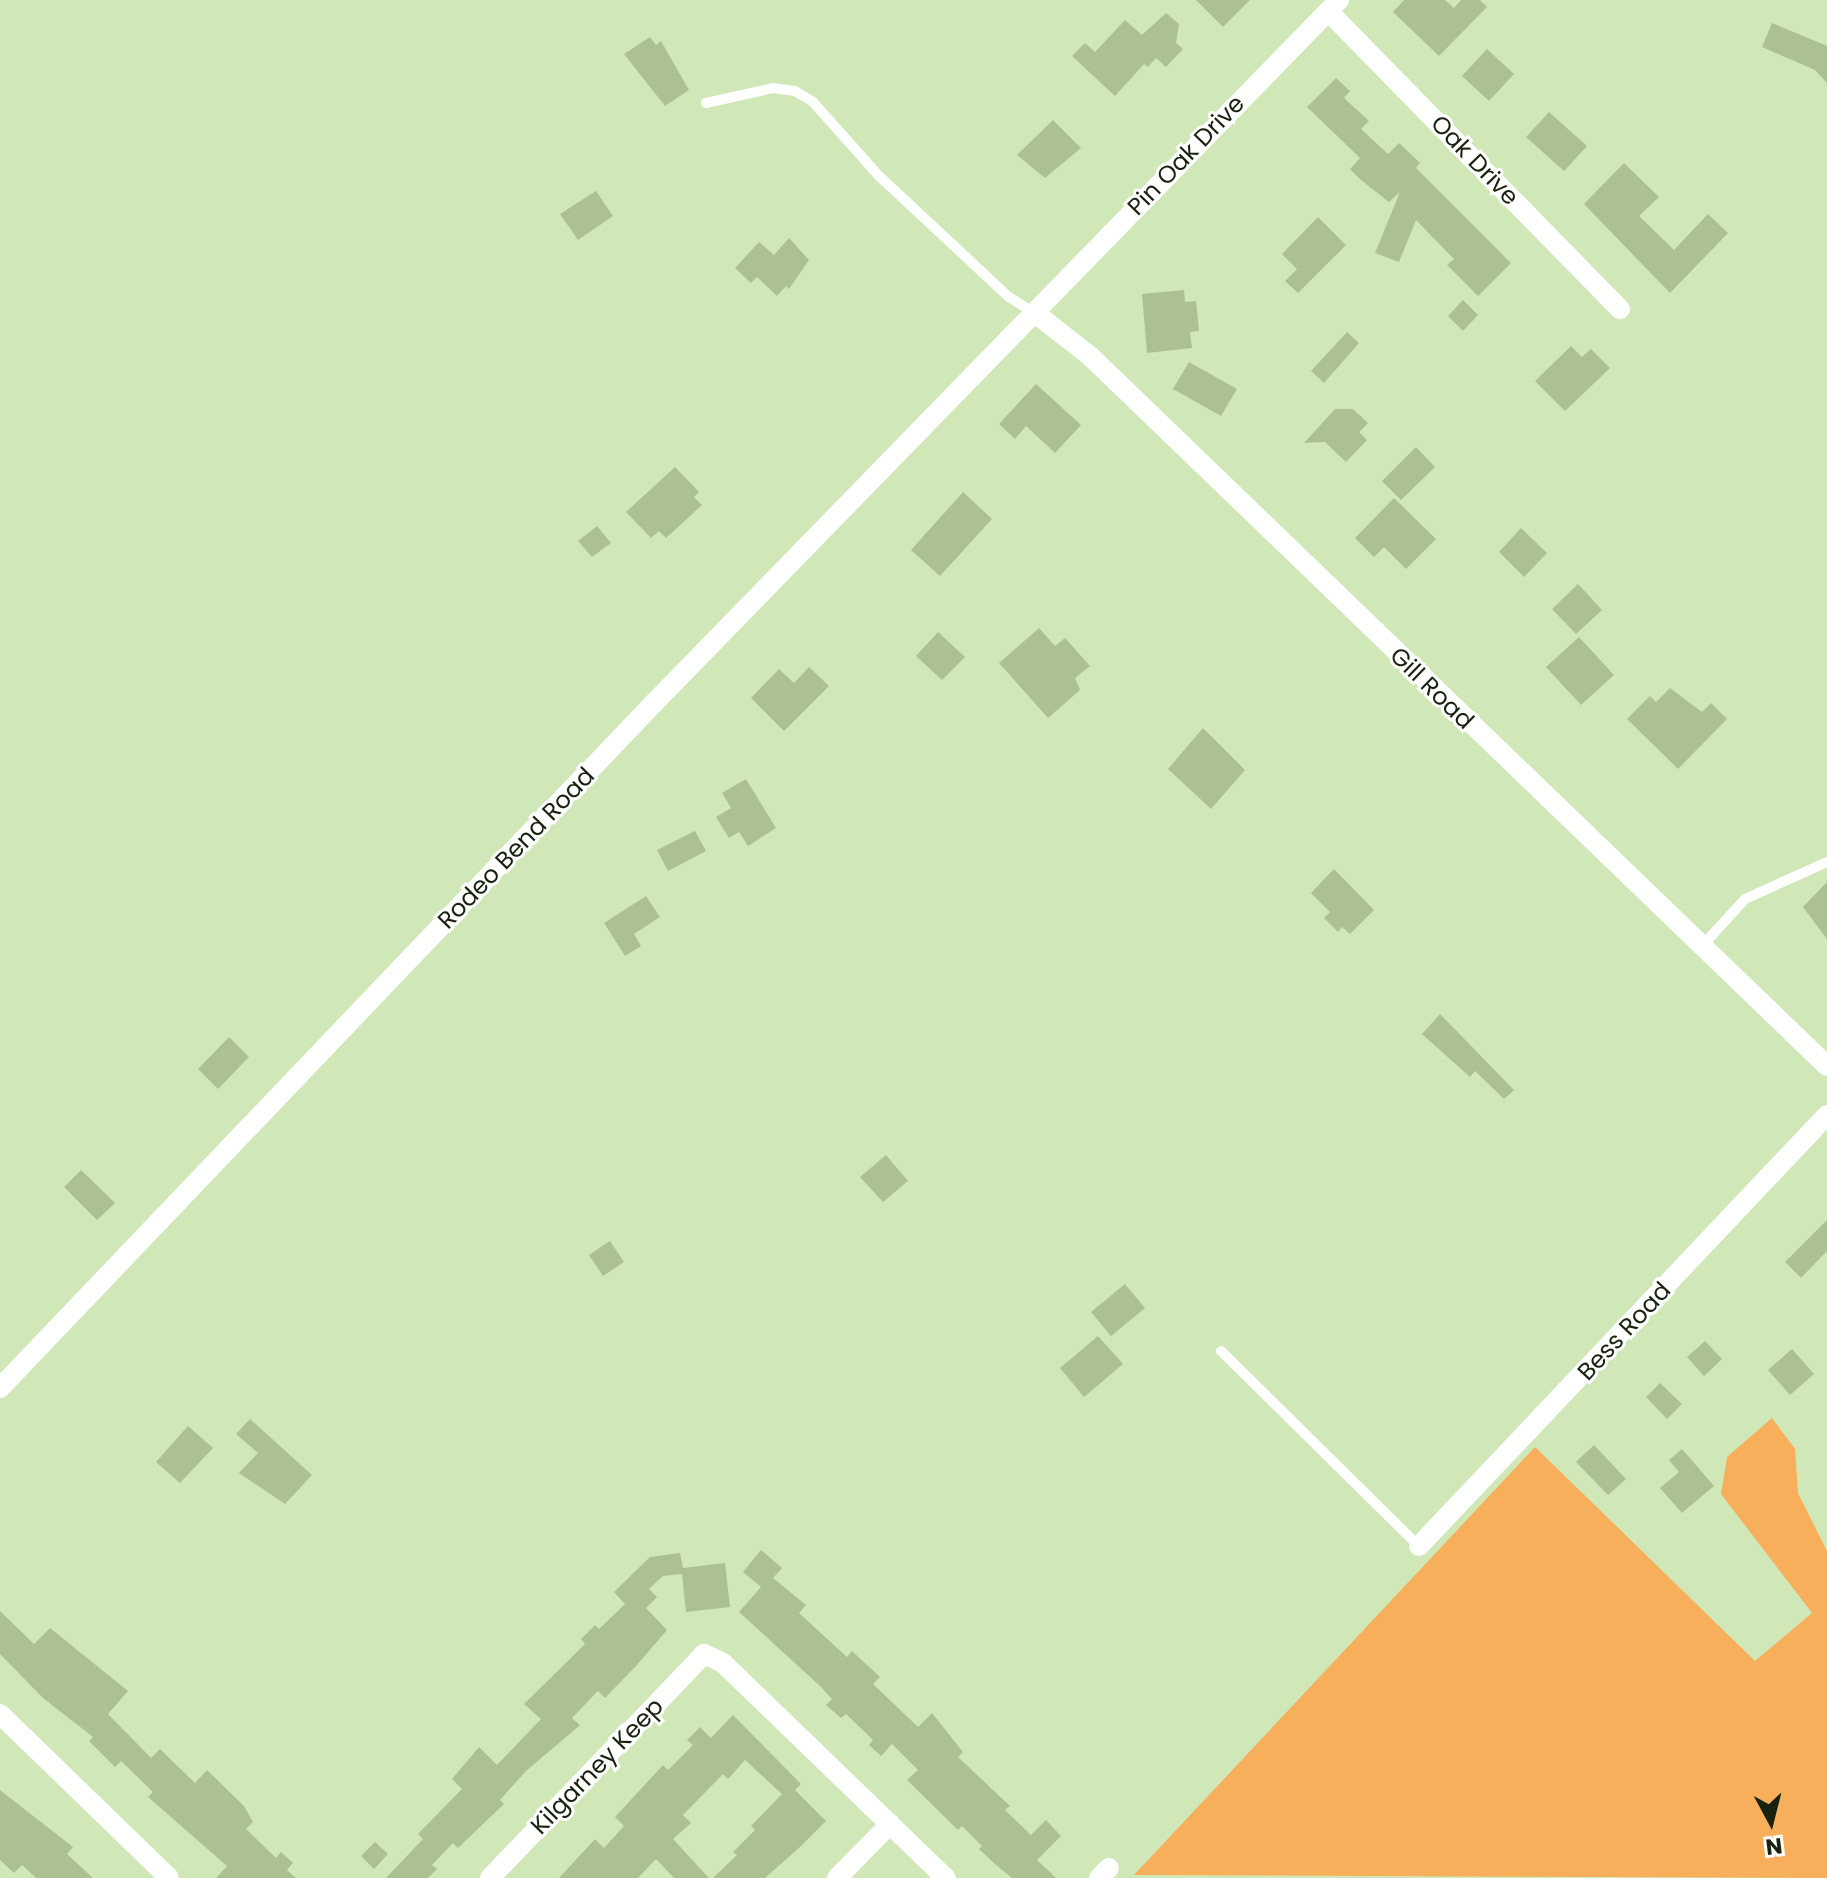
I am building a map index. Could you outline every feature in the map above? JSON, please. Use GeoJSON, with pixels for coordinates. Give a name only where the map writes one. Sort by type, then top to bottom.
{"type":"FeatureCollection","features":[{"type":"Feature","properties":{"kind":"street","name":"Oak Drive"},"geometry":{"type":"LineString","coordinates":[[1334,6],[1620,309]]}},
{"type":"Feature","properties":{"kind":"street","name":"Pin Oak Drive"},"geometry":{"type":"LineString","coordinates":[[1035,313],[1212,126],[1334,6]]}},
{"type":"Feature","properties":{"kind":"street","name":"Gill Road"},"geometry":{"type":"LineString","coordinates":[[1035,313],[1090,356],[1827,1066]]}},
{"type":"Feature","properties":{"kind":"street","name":"Rodeo Bend Road"},"geometry":{"type":"LineString","coordinates":[[0,1388],[1035,313]]}},
{"type":"Feature","properties":{"kind":"street","name":"Bess Road"},"geometry":{"type":"LineString","coordinates":[[1419,1546],[1827,1115]]}},
{"type":"Feature","properties":{"kind":"street","name":"Kilgarney Keep"},"geometry":{"type":"LineString","coordinates":[[490,1878],[704,1654],[723,1663],[890,1824]]}},
{"type":"Feature","properties":{"kind":"street"},"geometry":{"type":"LineString","coordinates":[[0,1714],[169,1878]]}},
{"type":"Feature","properties":{"kind":"street"},"geometry":{"type":"LineString","coordinates":[[837,1878],[890,1824],[946,1878]]}},
{"type":"Feature","properties":{"kind":"lane"},"geometry":{"type":"LineString","coordinates":[[706,103],[773,88],[795,91],[813,102],[878,175],[1009,297],[1035,313]]}},
{"type":"Feature","properties":{"kind":"lane"},"geometry":{"type":"LineString","coordinates":[[1701,947],[1745,899],[1827,862]]}},
{"type":"Feature","properties":{"kind":"lane"},"geometry":{"type":"LineString","coordinates":[[1221,1351],[1419,1546]]}},
{"type":"Feature","properties":{"kind":"shaded area"},"geometry":{"type":"Polygon","coordinates":[[[1772,1418],[1795,1449],[1798,1493],[1827,1551],[1827,1878],[1134,1875],[1535,1447],[1755,1661],[1812,1613],[1721,1494],[1727,1457],[1772,1418]]]}},
{"type":"Feature","properties":{"kind":"building"},"geometry":{"type":"Polygon","coordinates":[[[1196,0],[1250,0],[1223,27],[1196,0]]]}},
{"type":"Feature","properties":{"kind":"building"},"geometry":{"type":"Polygon","coordinates":[[[1404,0],[1445,0],[1454,8],[1461,0],[1480,0],[1487,7],[1439,56],[1393,12],[1404,0]]]}},
{"type":"Feature","properties":{"kind":"building"},"geometry":{"type":"Polygon","coordinates":[[[1166,13],[1179,24],[1176,43],[1183,49],[1166,67],[1156,58],[1148,67],[1144,64],[1115,96],[1072,56],[1085,43],[1095,52],[1125,20],[1142,35],[1166,13]]]}},
{"type":"Feature","properties":{"kind":"building"},"geometry":{"type":"Polygon","coordinates":[[[1772,23],[1827,46],[1827,83],[1815,70],[1762,47],[1772,23]]]}},
{"type":"Feature","properties":{"kind":"building"},"geometry":{"type":"Polygon","coordinates":[[[650,37],[656,45],[661,41],[689,90],[665,106],[624,54],[650,37]]]}},
{"type":"Feature","properties":{"kind":"building"},"geometry":{"type":"Polygon","coordinates":[[[1487,49],[1514,74],[1489,101],[1462,76],[1487,49]]]}},
{"type":"Feature","properties":{"kind":"building"},"geometry":{"type":"Polygon","coordinates":[[[1336,78],[1350,91],[1344,98],[1369,121],[1361,129],[1388,154],[1399,143],[1420,163],[1416,168],[1511,263],[1478,296],[1447,265],[1454,259],[1416,220],[1399,262],[1375,253],[1400,192],[1389,202],[1361,180],[1350,169],[1360,158],[1307,107],[1336,78]]]}},
{"type":"Feature","properties":{"kind":"building"},"geometry":{"type":"Polygon","coordinates":[[[1549,112],[1587,146],[1564,171],[1526,137],[1549,112]]]}},
{"type":"Feature","properties":{"kind":"building"},"geometry":{"type":"Polygon","coordinates":[[[1053,120],[1081,148],[1045,178],[1017,155],[1053,120]]]}},
{"type":"Feature","properties":{"kind":"building"},"geometry":{"type":"Polygon","coordinates":[[[1624,163],[1659,197],[1639,216],[1674,250],[1708,214],[1728,233],[1670,293],[1584,204],[1624,163]]]}},
{"type":"Feature","properties":{"kind":"building"},"geometry":{"type":"Polygon","coordinates":[[[596,191],[613,216],[578,240],[560,214],[596,191]]]}},
{"type":"Feature","properties":{"kind":"building"},"geometry":{"type":"Polygon","coordinates":[[[1318,217],[1346,245],[1298,293],[1285,281],[1297,269],[1282,254],[1318,217]]]}},
{"type":"Feature","properties":{"kind":"building"},"geometry":{"type":"Polygon","coordinates":[[[789,238],[809,260],[789,289],[786,286],[777,296],[757,277],[751,283],[735,268],[759,242],[774,255],[789,238]]]}},
{"type":"Feature","properties":{"kind":"building"},"geometry":{"type":"Polygon","coordinates":[[[1184,290],[1185,302],[1196,301],[1199,331],[1190,332],[1192,348],[1147,353],[1142,294],[1184,290]]]}},
{"type":"Feature","properties":{"kind":"building"},"geometry":{"type":"Polygon","coordinates":[[[1463,300],[1478,315],[1463,331],[1448,316],[1463,300]]]}},
{"type":"Feature","properties":{"kind":"building"},"geometry":{"type":"Polygon","coordinates":[[[1347,332],[1359,343],[1324,383],[1311,371],[1347,332]]]}},
{"type":"Feature","properties":{"kind":"building"},"geometry":{"type":"Polygon","coordinates":[[[1571,346],[1582,357],[1591,349],[1610,368],[1565,411],[1535,381],[1571,346]]]}},
{"type":"Feature","properties":{"kind":"building"},"geometry":{"type":"Polygon","coordinates":[[[1189,362],[1237,389],[1221,416],[1173,389],[1189,362]]]}},
{"type":"Feature","properties":{"kind":"building"},"geometry":{"type":"Polygon","coordinates":[[[1036,384],[1081,425],[1055,453],[1026,426],[1015,439],[999,424],[1036,384]]]}},
{"type":"Feature","properties":{"kind":"building"},"geometry":{"type":"Polygon","coordinates":[[[1335,409],[1353,409],[1368,423],[1359,432],[1367,440],[1346,462],[1325,442],[1304,443],[1335,409]]]}},
{"type":"Feature","properties":{"kind":"building"},"geometry":{"type":"Polygon","coordinates":[[[1416,447],[1435,467],[1401,500],[1382,481],[1416,447]]]}},
{"type":"Feature","properties":{"kind":"building"},"geometry":{"type":"Polygon","coordinates":[[[675,467],[699,492],[694,497],[702,505],[666,538],[659,531],[651,538],[626,512],[675,467]]]}},
{"type":"Feature","properties":{"kind":"building"},"geometry":{"type":"Polygon","coordinates":[[[963,492],[992,519],[940,576],[911,550],[963,492]]]}},
{"type":"Feature","properties":{"kind":"building"},"geometry":{"type":"Polygon","coordinates":[[[1394,498],[1436,539],[1406,569],[1384,547],[1374,557],[1355,538],[1394,498]]]}},
{"type":"Feature","properties":{"kind":"building"},"geometry":{"type":"Polygon","coordinates":[[[597,526],[611,543],[592,557],[578,541],[597,526]]]}},
{"type":"Feature","properties":{"kind":"building"},"geometry":{"type":"Polygon","coordinates":[[[1521,528],[1547,553],[1524,577],[1499,552],[1521,528]]]}},
{"type":"Feature","properties":{"kind":"building"},"geometry":{"type":"Polygon","coordinates":[[[1578,584],[1602,610],[1576,634],[1552,609],[1578,584]]]}},
{"type":"Feature","properties":{"kind":"building"},"geometry":{"type":"Polygon","coordinates":[[[1039,628],[1055,646],[1065,638],[1090,666],[1075,678],[1080,690],[1048,718],[999,663],[1039,628]]]}},
{"type":"Feature","properties":{"kind":"building"},"geometry":{"type":"Polygon","coordinates":[[[938,632],[965,657],[942,680],[916,656],[938,632]]]}},
{"type":"Feature","properties":{"kind":"building"},"geometry":{"type":"Polygon","coordinates":[[[1579,637],[1614,675],[1581,705],[1546,667],[1579,637]]]}},
{"type":"Feature","properties":{"kind":"building"},"geometry":{"type":"Polygon","coordinates":[[[809,667],[829,686],[784,731],[751,698],[779,669],[794,683],[809,667]]]}},
{"type":"Feature","properties":{"kind":"building"},"geometry":{"type":"Polygon","coordinates":[[[1670,688],[1702,712],[1711,703],[1727,719],[1678,769],[1627,719],[1650,696],[1656,702],[1670,688]]]}},
{"type":"Feature","properties":{"kind":"building"},"geometry":{"type":"Polygon","coordinates":[[[1203,728],[1245,770],[1211,809],[1168,769],[1203,728]]]}},
{"type":"Feature","properties":{"kind":"building"},"geometry":{"type":"Polygon","coordinates":[[[746,779],[776,828],[748,846],[739,832],[729,838],[716,817],[731,808],[722,793],[746,779]]]}},
{"type":"Feature","properties":{"kind":"building"},"geometry":{"type":"Polygon","coordinates":[[[695,831],[706,851],[668,871],[657,850],[695,831]]]}},
{"type":"Feature","properties":{"kind":"building"},"geometry":{"type":"Polygon","coordinates":[[[1334,869],[1374,910],[1350,934],[1342,927],[1338,932],[1324,918],[1330,912],[1311,893],[1334,869]]]}},
{"type":"Feature","properties":{"kind":"building"},"geometry":{"type":"Polygon","coordinates":[[[1827,882],[1827,939],[1803,907],[1827,882]]]}},
{"type":"Feature","properties":{"kind":"building"},"geometry":{"type":"Polygon","coordinates":[[[646,896],[660,917],[634,934],[641,946],[625,956],[604,923],[646,896]]]}},
{"type":"Feature","properties":{"kind":"building"},"geometry":{"type":"Polygon","coordinates":[[[1440,1014],[1514,1090],[1504,1099],[1475,1071],[1470,1077],[1422,1034],[1440,1014]]]}},
{"type":"Feature","properties":{"kind":"building"},"geometry":{"type":"Polygon","coordinates":[[[229,1037],[249,1057],[218,1089],[198,1069],[229,1037]]]}},
{"type":"Feature","properties":{"kind":"building"},"geometry":{"type":"Polygon","coordinates":[[[886,1155],[908,1181],[883,1202],[860,1177],[886,1155]]]}},
{"type":"Feature","properties":{"kind":"building"},"geometry":{"type":"Polygon","coordinates":[[[81,1170],[115,1203],[97,1220],[64,1187],[81,1170]]]}},
{"type":"Feature","properties":{"kind":"building"},"geometry":{"type":"Polygon","coordinates":[[[1827,1220],[1827,1251],[1801,1278],[1785,1262],[1827,1220]]]}},
{"type":"Feature","properties":{"kind":"building"},"geometry":{"type":"Polygon","coordinates":[[[610,1241],[624,1262],[603,1276],[589,1255],[610,1241]]]}},
{"type":"Feature","properties":{"kind":"building"},"geometry":{"type":"Polygon","coordinates":[[[1125,1284],[1145,1308],[1111,1336],[1091,1312],[1125,1284]]]}},
{"type":"Feature","properties":{"kind":"building"},"geometry":{"type":"Polygon","coordinates":[[[1098,1336],[1123,1364],[1084,1397],[1060,1368],[1098,1336]]]}},
{"type":"Feature","properties":{"kind":"building"},"geometry":{"type":"Polygon","coordinates":[[[1705,1341],[1722,1359],[1704,1376],[1687,1357],[1705,1341]]]}},
{"type":"Feature","properties":{"kind":"building"},"geometry":{"type":"Polygon","coordinates":[[[1792,1349],[1814,1374],[1790,1395],[1768,1370],[1792,1349]]]}},
{"type":"Feature","properties":{"kind":"building"},"geometry":{"type":"Polygon","coordinates":[[[1660,1383],[1682,1404],[1667,1419],[1646,1397],[1660,1383]]]}},
{"type":"Feature","properties":{"kind":"building"},"geometry":{"type":"Polygon","coordinates":[[[250,1419],[312,1475],[285,1504],[239,1473],[258,1453],[236,1434],[250,1419]]]}},
{"type":"Feature","properties":{"kind":"building"},"geometry":{"type":"Polygon","coordinates":[[[188,1426],[213,1448],[180,1483],[156,1462],[188,1426]]]}},
{"type":"Feature","properties":{"kind":"building"},"geometry":{"type":"Polygon","coordinates":[[[1594,1445],[1626,1479],[1608,1495],[1576,1462],[1594,1445]]]}},
{"type":"Feature","properties":{"kind":"building"},"geometry":{"type":"Polygon","coordinates":[[[1682,1449],[1714,1486],[1682,1513],[1660,1488],[1679,1472],[1669,1460],[1682,1449]]]}},
{"type":"Feature","properties":{"kind":"building"},"geometry":{"type":"Polygon","coordinates":[[[761,1550],[782,1568],[773,1578],[806,1605],[799,1613],[847,1657],[852,1651],[880,1677],[873,1684],[918,1727],[932,1713],[963,1752],[958,1757],[1010,1806],[1005,1810],[1031,1835],[1046,1820],[1061,1836],[1037,1860],[1056,1878],[1012,1878],[995,1864],[962,1826],[958,1830],[907,1780],[918,1770],[892,1744],[881,1756],[869,1745],[873,1740],[846,1714],[841,1718],[826,1705],[832,1699],[820,1686],[739,1612],[761,1587],[743,1572],[761,1550]]]}},
{"type":"Feature","properties":{"kind":"building"},"geometry":{"type":"Polygon","coordinates":[[[680,1553],[683,1568],[725,1563],[730,1607],[686,1612],[682,1574],[663,1576],[649,1589],[657,1597],[646,1608],[667,1630],[636,1666],[605,1698],[598,1691],[572,1718],[580,1725],[526,1771],[500,1800],[504,1804],[458,1848],[453,1843],[432,1865],[437,1869],[428,1878],[386,1878],[423,1839],[418,1834],[462,1789],[452,1779],[479,1747],[497,1765],[541,1719],[524,1704],[585,1644],[581,1639],[595,1625],[599,1629],[625,1604],[614,1592],[650,1557],[680,1553]]]}},
{"type":"Feature","properties":{"kind":"building"},"geometry":{"type":"Polygon","coordinates":[[[0,1611],[34,1644],[50,1628],[128,1691],[108,1714],[151,1758],[160,1749],[195,1783],[207,1770],[244,1806],[253,1822],[246,1829],[276,1858],[281,1852],[293,1863],[287,1870],[296,1878],[216,1878],[227,1866],[148,1797],[153,1792],[121,1761],[115,1767],[89,1741],[93,1737],[43,1698],[0,1654],[0,1611]]]}},
{"type":"Feature","properties":{"kind":"building"},"geometry":{"type":"Polygon","coordinates":[[[733,1715],[801,1784],[795,1790],[826,1821],[800,1847],[765,1878],[713,1878],[737,1855],[733,1852],[755,1830],[751,1826],[782,1794],[745,1760],[728,1779],[723,1774],[683,1815],[691,1823],[673,1839],[709,1878],[674,1878],[656,1859],[638,1878],[559,1878],[595,1839],[604,1848],[624,1826],[615,1817],[663,1765],[668,1770],[693,1745],[687,1740],[700,1727],[711,1738],[733,1715]]]}},
{"type":"Feature","properties":{"kind":"building"},"geometry":{"type":"Polygon","coordinates":[[[0,1790],[73,1847],[67,1854],[93,1878],[36,1878],[22,1865],[14,1873],[0,1860],[0,1790]]]}},
{"type":"Feature","properties":{"kind":"building"},"geometry":{"type":"Polygon","coordinates":[[[375,1842],[388,1854],[374,1869],[361,1856],[375,1842]]]}}]}
